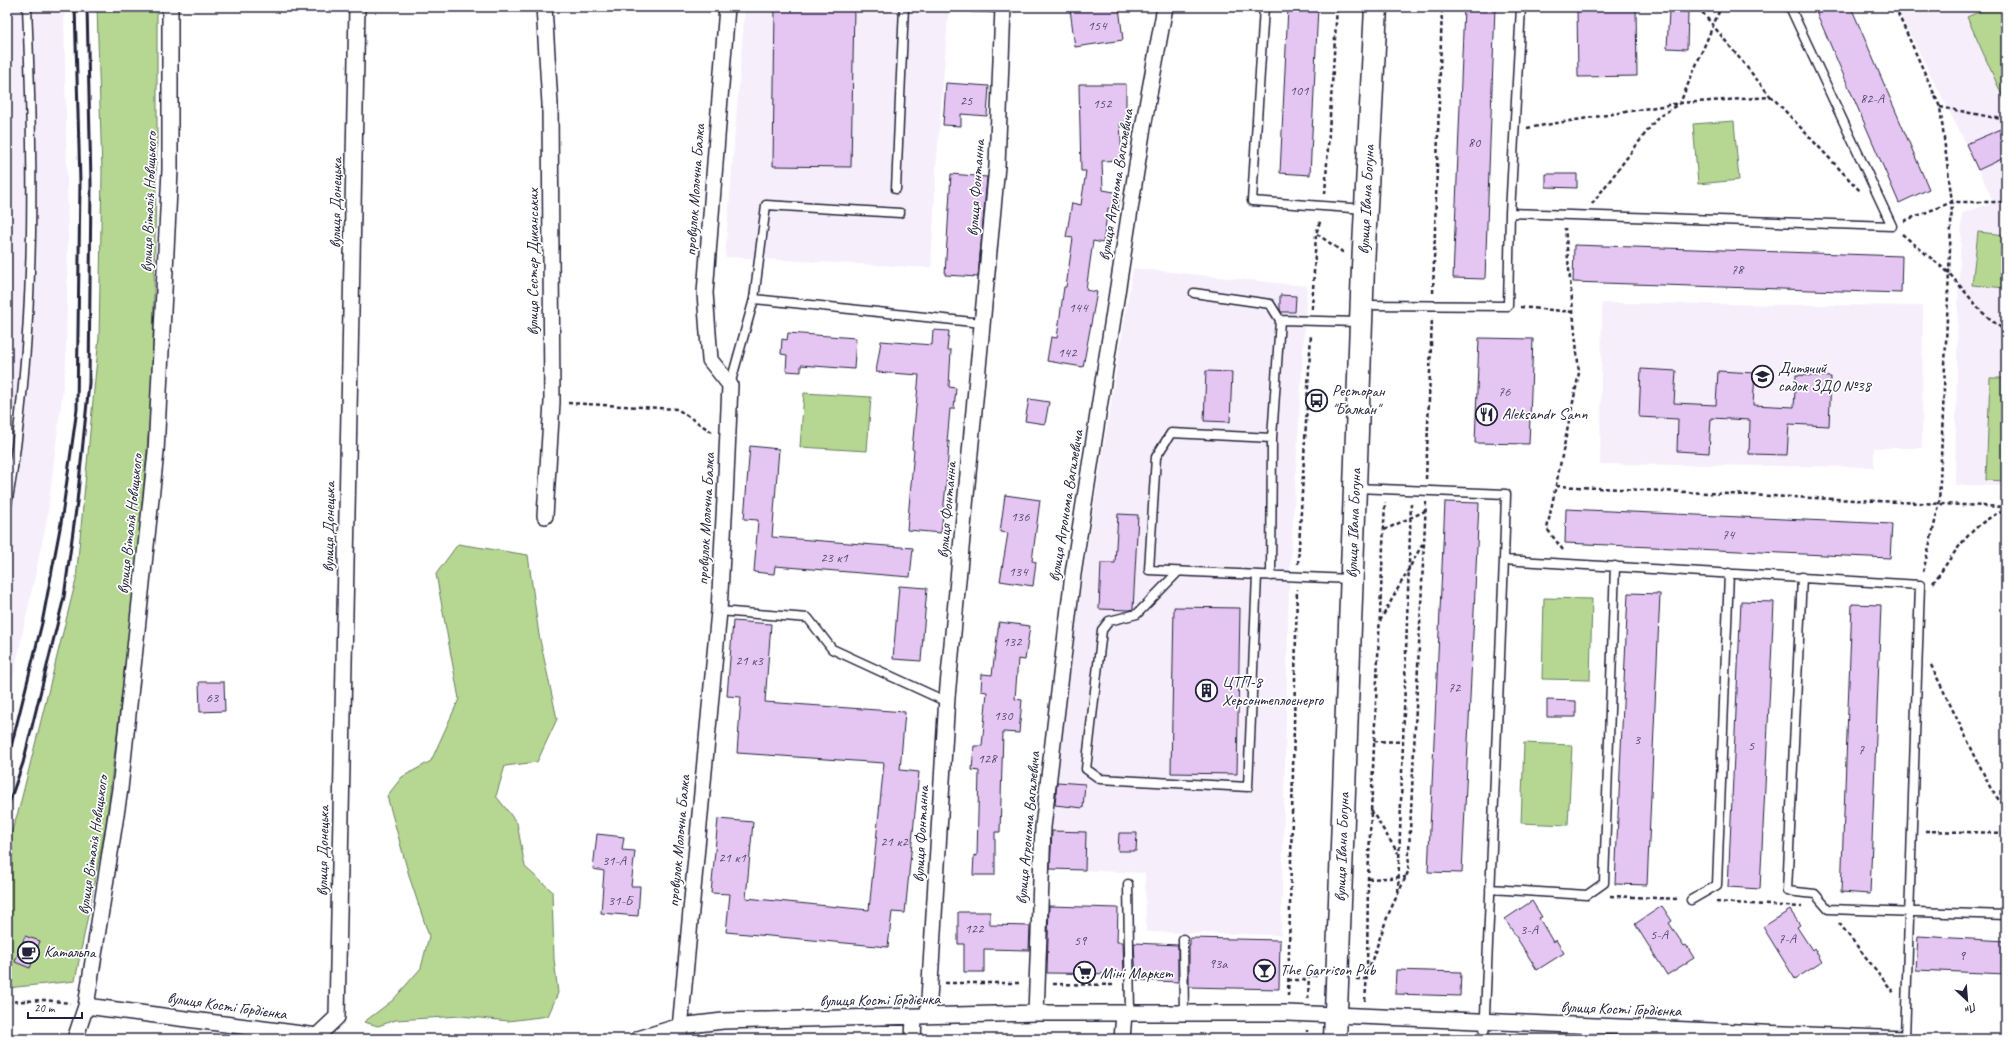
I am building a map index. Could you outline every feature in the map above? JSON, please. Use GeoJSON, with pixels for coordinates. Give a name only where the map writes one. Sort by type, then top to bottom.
{"type":"FeatureCollection","features":[{"type":"Feature","properties":{"kind":"street","name":"вулиця Віталія Новицького"},"geometry":{"type":"LineString","coordinates":[[75,1039],[86,1006],[120,789],[156,452],[170,170],[170,7]]}},
{"type":"Feature","properties":{"kind":"street","name":"вулиця Донецька"},"geometry":{"type":"LineString","coordinates":[[317,1038],[337,1017],[358,7]]}},
{"type":"Feature","properties":{"kind":"street","name":"вулиця Сестер Диканських"},"geometry":{"type":"LineString","coordinates":[[544,7],[550,104],[552,402],[545,516]]}},
{"type":"Feature","properties":{"kind":"street","name":"провулок Молочна Балка"},"geometry":{"type":"LineString","coordinates":[[679,1033],[719,611],[730,385],[710,360],[705,293],[727,7]]}},
{"type":"Feature","properties":{"kind":"street","name":"вулиця Агронома Вагилевича"},"geometry":{"type":"LineString","coordinates":[[1036,1013],[1043,827],[1073,574],[1142,133],[1165,7]]}},
{"type":"Feature","properties":{"kind":"street","name":"вулиця Івана Богуна"},"geometry":{"type":"LineString","coordinates":[[1335,1039],[1376,7]]}},
{"type":"Feature","properties":{"kind":"street","name":"вулиця Фонтанна"},"geometry":{"type":"LineString","coordinates":[[913,1039],[921,1017],[947,702],[997,166],[1002,8]]}},
{"type":"Feature","properties":{"kind":"street","name":"вулиця Кості Гордієнка"},"geometry":{"type":"LineString","coordinates":[[86,1006],[317,1038]]}},
{"type":"Feature","properties":{"kind":"street","name":"вулиця Кості Гордієнка"},"geometry":{"type":"LineString","coordinates":[[638,1039],[679,1033],[723,1021],[1036,1013],[1287,1013],[1905,1039]]}},
{"type":"Feature","properties":{"kind":"street"},"geometry":{"type":"LineString","coordinates":[[1122,1039],[1127,1014]]}},
{"type":"Feature","properties":{"kind":"lane"},"geometry":{"type":"LineString","coordinates":[[7,505],[26,361],[30,227],[31,90],[27,7]]}},
{"type":"Feature","properties":{"kind":"lane"},"geometry":{"type":"LineString","coordinates":[[896,189],[904,7]]}},
{"type":"Feature","properties":{"kind":"lane"},"geometry":{"type":"LineString","coordinates":[[972,7],[1002,8]]}},
{"type":"Feature","properties":{"kind":"lane"},"geometry":{"type":"LineString","coordinates":[[1264,7],[1252,201],[1367,209]]}},
{"type":"Feature","properties":{"kind":"lane"},"geometry":{"type":"LineString","coordinates":[[1280,320],[1312,320],[1432,305],[1508,306],[1510,213],[1521,7]]}},
{"type":"Feature","properties":{"kind":"lane"},"geometry":{"type":"LineString","coordinates":[[1510,213],[1892,226],[1790,7]]}},
{"type":"Feature","properties":{"kind":"lane"},"geometry":{"type":"LineString","coordinates":[[730,385],[754,299],[766,205],[900,213]]}},
{"type":"Feature","properties":{"kind":"lane"},"geometry":{"type":"LineString","coordinates":[[1194,293],[1270,304],[1280,320],[1272,438],[1271,576]]}},
{"type":"Feature","properties":{"kind":"lane"},"geometry":{"type":"LineString","coordinates":[[754,299],[982,323]]}},
{"type":"Feature","properties":{"kind":"lane"},"geometry":{"type":"LineString","coordinates":[[1272,438],[1171,433],[1156,457],[1149,570],[1353,579]]}},
{"type":"Feature","properties":{"kind":"lane"},"geometry":{"type":"LineString","coordinates":[[1356,488],[1506,494],[1484,1039]]}},
{"type":"Feature","properties":{"kind":"lane"},"geometry":{"type":"LineString","coordinates":[[1504,560],[1920,585],[1905,1039]]}},
{"type":"Feature","properties":{"kind":"lane"},"geometry":{"type":"LineString","coordinates":[[1490,889],[1587,895],[1604,883],[1615,566]]}},
{"type":"Feature","properties":{"kind":"lane"},"geometry":{"type":"LineString","coordinates":[[1178,572],[1137,614],[1109,621],[1102,630],[1086,769],[1100,779],[1248,787],[1257,575]]}},
{"type":"Feature","properties":{"kind":"lane"},"geometry":{"type":"LineString","coordinates":[[1691,900],[1717,885],[1729,573]]}},
{"type":"Feature","properties":{"kind":"lane"},"geometry":{"type":"LineString","coordinates":[[1802,578],[1787,892],[1815,894],[1828,909],[2006,915]]}},
{"type":"Feature","properties":{"kind":"lane"},"geometry":{"type":"LineString","coordinates":[[719,611],[808,618],[832,649],[947,702]]}},
{"type":"Feature","properties":{"kind":"lane"},"geometry":{"type":"LineString","coordinates":[[1127,1014],[1128,884]]}},
{"type":"Feature","properties":{"kind":"lane"},"geometry":{"type":"LineString","coordinates":[[1183,939],[1184,1014]]}},
{"type":"Feature","properties":{"kind":"path"},"geometry":{"type":"LineString","coordinates":[[1287,1013],[1298,577],[1316,234],[1325,205],[1337,7]]}},
{"type":"Feature","properties":{"kind":"path"},"geometry":{"type":"LineString","coordinates":[[1366,974],[1388,915],[1408,872],[1424,543],[1442,7]]}},
{"type":"Feature","properties":{"kind":"path"},"geometry":{"type":"LineString","coordinates":[[1698,7],[1772,97],[1866,198]]}},
{"type":"Feature","properties":{"kind":"path"},"geometry":{"type":"LineString","coordinates":[[1584,215],[1657,118],[1680,103],[1721,7]]}},
{"type":"Feature","properties":{"kind":"path"},"geometry":{"type":"LineString","coordinates":[[1895,7],[1940,107],[1952,202],[1939,505],[1920,585]]}},
{"type":"Feature","properties":{"kind":"path"},"geometry":{"type":"LineString","coordinates":[[1514,130],[1680,103],[1772,97]]}},
{"type":"Feature","properties":{"kind":"path"},"geometry":{"type":"LineString","coordinates":[[1940,107],[2006,120]]}},
{"type":"Feature","properties":{"kind":"path"},"geometry":{"type":"LineString","coordinates":[[2006,202],[1952,202],[1892,226],[1949,273],[1982,312],[2006,332]]}},
{"type":"Feature","properties":{"kind":"path"},"geometry":{"type":"LineString","coordinates":[[1564,215],[1579,373],[1547,529],[1572,564]]}},
{"type":"Feature","properties":{"kind":"path"},"geometry":{"type":"LineString","coordinates":[[1316,234],[1348,255]]}},
{"type":"Feature","properties":{"kind":"path"},"geometry":{"type":"LineString","coordinates":[[1508,306],[1573,312]]}},
{"type":"Feature","properties":{"kind":"path"},"geometry":{"type":"LineString","coordinates":[[552,402],[677,409],[727,442]]}},
{"type":"Feature","properties":{"kind":"path"},"geometry":{"type":"LineString","coordinates":[[1556,486],[2006,509]]}},
{"type":"Feature","properties":{"kind":"path"},"geometry":{"type":"LineString","coordinates":[[1365,993],[1368,878],[1386,488]]}},
{"type":"Feature","properties":{"kind":"path"},"geometry":{"type":"LineString","coordinates":[[1398,894],[1411,489]]}},
{"type":"Feature","properties":{"kind":"path"},"geometry":{"type":"LineString","coordinates":[[1920,601],[1968,535],[1990,516],[2006,509]]}},
{"type":"Feature","properties":{"kind":"path"},"geometry":{"type":"LineString","coordinates":[[1384,530],[1425,511]]}},
{"type":"Feature","properties":{"kind":"path"},"geometry":{"type":"LineString","coordinates":[[1380,623],[1424,543]]}},
{"type":"Feature","properties":{"kind":"path"},"geometry":{"type":"LineString","coordinates":[[1918,640],[1991,789],[2006,810]]}},
{"type":"Feature","properties":{"kind":"path"},"geometry":{"type":"LineString","coordinates":[[1374,741],[1403,742]]}},
{"type":"Feature","properties":{"kind":"path"},"geometry":{"type":"LineString","coordinates":[[1371,810],[1399,854]]}},
{"type":"Feature","properties":{"kind":"path"},"geometry":{"type":"LineString","coordinates":[[1912,831],[2006,833]]}},
{"type":"Feature","properties":{"kind":"path"},"geometry":{"type":"LineString","coordinates":[[1368,878],[1406,877]]}},
{"type":"Feature","properties":{"kind":"path"},"geometry":{"type":"LineString","coordinates":[[1828,909],[1906,1008]]}},
{"type":"Feature","properties":{"kind":"path"},"geometry":{"type":"LineString","coordinates":[[1288,980],[1309,980]]}},
{"type":"Feature","properties":{"kind":"path"},"geometry":{"type":"LineString","coordinates":[[7,1002],[44,1000],[86,1006]]}},
{"type":"Feature","properties":{"kind":"shaded area"},"geometry":{"type":"Polygon","coordinates":[[[11,7],[64,7],[68,235],[66,362],[47,520],[7,706],[7,273],[9,244],[11,7]]]}},
{"type":"Feature","properties":{"kind":"shaded area"},"geometry":{"type":"Polygon","coordinates":[[[745,7],[949,7],[937,157],[931,268],[725,257],[745,7]]]}},
{"type":"Feature","properties":{"kind":"shaded area"},"geometry":{"type":"Polygon","coordinates":[[[1896,7],[1902,7],[1910,15],[1932,7],[2006,7],[2006,486],[1955,485],[1958,304],[1962,213],[1994,203],[1966,144],[1896,7]]]}},
{"type":"Feature","properties":{"kind":"shaded area"},"geometry":{"type":"Polygon","coordinates":[[[1133,268],[1307,286],[1289,590],[1281,935],[1146,932],[1145,873],[1048,869],[1049,831],[1078,605],[1133,268]]]}},
{"type":"Feature","properties":{"kind":"shaded area","name":"Дитячий садок ЗДО №38"},"geometry":{"type":"Polygon","coordinates":[[[1602,303],[1923,306],[1922,448],[1874,448],[1874,467],[1600,464],[1602,303]]]}},
{"type":"Feature","properties":{"kind":"shaded area"},"geometry":{"type":"Polygon","coordinates":[[[2006,597],[2006,723],[2000,723],[2006,597]]]}},
{"type":"Feature","properties":{"kind":"green space"},"geometry":{"type":"Polygon","coordinates":[[[97,7],[157,7],[157,135],[152,395],[134,592],[106,824],[75,981],[7,988],[7,845],[19,809],[76,580],[99,337],[102,172],[97,7]]]}},
{"type":"Feature","properties":{"kind":"green space"},"geometry":{"type":"Polygon","coordinates":[[[1990,7],[2006,7],[2006,104],[1967,17],[1990,7]]]}},
{"type":"Feature","properties":{"kind":"green space"},"geometry":{"type":"Polygon","coordinates":[[[1734,121],[1739,180],[1698,184],[1693,124],[1734,121]]]}},
{"type":"Feature","properties":{"kind":"green space"},"geometry":{"type":"Polygon","coordinates":[[[1978,232],[2006,235],[2006,288],[1972,285],[1978,232]]]}},
{"type":"Feature","properties":{"kind":"green space"},"geometry":{"type":"Polygon","coordinates":[[[1990,378],[2006,378],[2006,481],[1986,480],[1990,378]]]}},
{"type":"Feature","properties":{"kind":"green space"},"geometry":{"type":"Polygon","coordinates":[[[804,393],[871,397],[867,451],[800,447],[804,393]]]}},
{"type":"Feature","properties":{"kind":"green space"},"geometry":{"type":"Polygon","coordinates":[[[458,544],[528,555],[539,635],[557,719],[537,762],[505,766],[496,796],[517,823],[525,867],[552,891],[554,959],[558,993],[548,1016],[508,1021],[461,1016],[396,1020],[378,1026],[364,1022],[393,1000],[421,968],[429,936],[410,879],[387,796],[402,777],[431,761],[459,699],[436,574],[458,544]]]}},
{"type":"Feature","properties":{"kind":"green space"},"geometry":{"type":"Polygon","coordinates":[[[1544,598],[1592,599],[1590,680],[1542,679],[1544,598]]]}},
{"type":"Feature","properties":{"kind":"green space"},"geometry":{"type":"Polygon","coordinates":[[[1524,743],[1572,745],[1568,825],[1521,823],[1524,743]]]}},
{"type":"Feature","properties":{"kind":"building"},"geometry":{"type":"Polygon","coordinates":[[[775,7],[854,7],[851,167],[773,166],[775,7]]]}},
{"type":"Feature","properties":{"kind":"building"},"geometry":{"type":"Polygon","coordinates":[[[1088,7],[1119,7],[1123,40],[1075,47],[1070,9],[1088,7]]]}},
{"type":"Feature","properties":{"kind":"building"},"geometry":{"type":"Polygon","coordinates":[[[1288,7],[1318,7],[1310,175],[1280,173],[1288,7]]]}},
{"type":"Feature","properties":{"kind":"building"},"geometry":{"type":"Polygon","coordinates":[[[1464,7],[1495,7],[1485,279],[1453,278],[1464,7]]]}},
{"type":"Feature","properties":{"kind":"building"},"geometry":{"type":"Polygon","coordinates":[[[1577,7],[1636,7],[1637,76],[1578,77],[1577,7]]]}},
{"type":"Feature","properties":{"kind":"building"},"geometry":{"type":"Polygon","coordinates":[[[1814,7],[1851,7],[1929,189],[1899,203],[1814,7]]]}},
{"type":"Feature","properties":{"kind":"building"},"geometry":{"type":"Polygon","coordinates":[[[1669,11],[1688,12],[1687,49],[1667,48],[1669,11]]]}},
{"type":"Feature","properties":{"kind":"building"},"geometry":{"type":"Polygon","coordinates":[[[946,83],[989,86],[987,116],[961,114],[961,126],[943,125],[946,83]]]}},
{"type":"Feature","properties":{"kind":"building"},"geometry":{"type":"Polygon","coordinates":[[[1079,84],[1126,84],[1126,122],[1120,122],[1122,160],[1102,161],[1103,190],[1120,193],[1118,209],[1108,208],[1103,243],[1093,241],[1086,290],[1097,292],[1083,367],[1047,361],[1051,337],[1057,338],[1064,287],[1066,287],[1073,238],[1066,237],[1072,203],[1081,205],[1086,171],[1081,171],[1079,84]]]}},
{"type":"Feature","properties":{"kind":"building"},"geometry":{"type":"Polygon","coordinates":[[[2006,127],[2006,157],[1978,170],[1966,144],[2006,127]]]}},
{"type":"Feature","properties":{"kind":"building"},"geometry":{"type":"Polygon","coordinates":[[[951,174],[987,177],[978,277],[945,275],[951,174]]]}},
{"type":"Feature","properties":{"kind":"building"},"geometry":{"type":"Polygon","coordinates":[[[1546,174],[1577,174],[1577,188],[1546,187],[1546,174]]]}},
{"type":"Feature","properties":{"kind":"building"},"geometry":{"type":"Polygon","coordinates":[[[1574,245],[1902,256],[1901,293],[1573,282],[1574,245]]]}},
{"type":"Feature","properties":{"kind":"building"},"geometry":{"type":"Polygon","coordinates":[[[1280,295],[1296,296],[1295,312],[1281,312],[1280,295]]]}},
{"type":"Feature","properties":{"kind":"building"},"geometry":{"type":"Polygon","coordinates":[[[933,330],[949,331],[947,350],[951,350],[949,387],[956,388],[954,409],[950,409],[947,442],[949,441],[947,475],[941,533],[907,530],[914,450],[912,449],[919,375],[876,372],[881,341],[932,345],[933,330]]]}},
{"type":"Feature","properties":{"kind":"building"},"geometry":{"type":"Polygon","coordinates":[[[788,333],[856,338],[854,369],[801,365],[801,372],[786,371],[787,355],[781,354],[782,339],[787,340],[788,333]]]}},
{"type":"Feature","properties":{"kind":"building"},"geometry":{"type":"Polygon","coordinates":[[[1479,338],[1533,339],[1529,444],[1475,443],[1479,338]]]}},
{"type":"Feature","properties":{"kind":"building"},"geometry":{"type":"Polygon","coordinates":[[[1641,369],[1676,371],[1674,403],[1716,405],[1718,371],[1755,373],[1753,405],[1794,407],[1796,375],[1831,377],[1829,426],[1789,424],[1787,455],[1749,454],[1750,420],[1711,418],[1709,453],[1677,451],[1678,419],[1639,417],[1641,369]]]}},
{"type":"Feature","properties":{"kind":"building"},"geometry":{"type":"Polygon","coordinates":[[[1206,371],[1232,372],[1230,422],[1204,421],[1206,371]]]}},
{"type":"Feature","properties":{"kind":"building"},"geometry":{"type":"Polygon","coordinates":[[[1029,399],[1049,402],[1045,424],[1025,421],[1029,399]]]}},
{"type":"Feature","properties":{"kind":"building"},"geometry":{"type":"Polygon","coordinates":[[[750,446],[779,449],[772,537],[913,548],[910,577],[775,566],[774,574],[754,572],[758,520],[744,519],[750,446]]]}},
{"type":"Feature","properties":{"kind":"building"},"geometry":{"type":"Polygon","coordinates":[[[1005,495],[1040,500],[1032,561],[1036,562],[1033,586],[1000,581],[1008,533],[1000,532],[1005,495]]]}},
{"type":"Feature","properties":{"kind":"building"},"geometry":{"type":"Polygon","coordinates":[[[1445,502],[1479,503],[1462,873],[1428,872],[1445,502]]]}},
{"type":"Feature","properties":{"kind":"building"},"geometry":{"type":"Polygon","coordinates":[[[1566,509],[1892,524],[1890,558],[1565,543],[1566,509]]]}},
{"type":"Feature","properties":{"kind":"building"},"geometry":{"type":"Polygon","coordinates":[[[1118,514],[1138,515],[1133,609],[1099,609],[1101,563],[1115,563],[1118,514]]]}},
{"type":"Feature","properties":{"kind":"building"},"geometry":{"type":"Polygon","coordinates":[[[899,586],[927,588],[921,661],[893,659],[899,586]]]}},
{"type":"Feature","properties":{"kind":"building"},"geometry":{"type":"Polygon","coordinates":[[[1628,593],[1660,594],[1647,885],[1615,884],[1628,593]]]}},
{"type":"Feature","properties":{"kind":"building"},"geometry":{"type":"Polygon","coordinates":[[[1741,601],[1774,602],[1760,889],[1728,887],[1741,601]]]}},
{"type":"Feature","properties":{"kind":"building"},"geometry":{"type":"Polygon","coordinates":[[[1852,604],[1881,605],[1870,894],[1841,892],[1852,604]]]}},
{"type":"Feature","properties":{"kind":"building","name":"ЦТП-8 Херсонтеплоенерго"},"geometry":{"type":"Polygon","coordinates":[[[1174,607],[1240,608],[1237,774],[1171,773],[1174,607]]]}},
{"type":"Feature","properties":{"kind":"building"},"geometry":{"type":"Polygon","coordinates":[[[733,621],[771,624],[765,702],[905,712],[900,770],[919,772],[905,913],[892,912],[888,947],[726,932],[730,894],[711,893],[718,819],[753,822],[746,898],[869,910],[884,763],[737,753],[741,697],[727,696],[733,621]]]}},
{"type":"Feature","properties":{"kind":"building"},"geometry":{"type":"Polygon","coordinates":[[[999,622],[1030,626],[1025,660],[1018,659],[1015,699],[1022,700],[1019,733],[1003,732],[1000,832],[995,832],[995,875],[973,875],[974,855],[977,856],[979,771],[972,770],[974,746],[982,746],[987,692],[981,691],[982,674],[992,675],[999,622]]]}},
{"type":"Feature","properties":{"kind":"building"},"geometry":{"type":"Polygon","coordinates":[[[199,682],[224,682],[225,711],[200,712],[199,682]]]}},
{"type":"Feature","properties":{"kind":"building"},"geometry":{"type":"Polygon","coordinates":[[[1547,700],[1576,701],[1576,717],[1547,717],[1547,700]]]}},
{"type":"Feature","properties":{"kind":"building"},"geometry":{"type":"Polygon","coordinates":[[[1057,782],[1085,784],[1083,808],[1055,805],[1057,782]]]}},
{"type":"Feature","properties":{"kind":"building"},"geometry":{"type":"Polygon","coordinates":[[[1052,831],[1086,832],[1085,870],[1050,869],[1052,831]]]}},
{"type":"Feature","properties":{"kind":"building"},"geometry":{"type":"Polygon","coordinates":[[[1119,833],[1137,833],[1136,851],[1118,851],[1119,833]]]}},
{"type":"Feature","properties":{"kind":"building"},"geometry":{"type":"Polygon","coordinates":[[[597,834],[624,837],[622,850],[635,851],[631,886],[640,886],[638,916],[601,913],[604,871],[593,869],[597,834]]]}},
{"type":"Feature","properties":{"kind":"building"},"geometry":{"type":"Polygon","coordinates":[[[1532,901],[1542,917],[1539,918],[1553,942],[1556,940],[1564,953],[1537,970],[1505,919],[1532,901]]]}},
{"type":"Feature","properties":{"kind":"building"},"geometry":{"type":"Polygon","coordinates":[[[1049,906],[1118,908],[1117,942],[1123,942],[1124,974],[1047,973],[1049,906]]]}},
{"type":"Feature","properties":{"kind":"building"},"geometry":{"type":"Polygon","coordinates":[[[1662,906],[1672,921],[1669,923],[1694,958],[1667,975],[1635,924],[1662,906]]]}},
{"type":"Feature","properties":{"kind":"building"},"geometry":{"type":"Polygon","coordinates":[[[1790,910],[1800,925],[1797,927],[1812,950],[1814,948],[1822,962],[1795,979],[1763,927],[1790,910]]]}},
{"type":"Feature","properties":{"kind":"building"},"geometry":{"type":"Polygon","coordinates":[[[958,912],[990,912],[990,925],[1030,926],[1029,950],[984,949],[984,972],[964,972],[964,944],[958,944],[958,912]]]}},
{"type":"Feature","properties":{"kind":"building","name":"Катальпа"},"geometry":{"type":"Polygon","coordinates":[[[25,936],[40,941],[30,968],[15,962],[25,936]]]}},
{"type":"Feature","properties":{"kind":"building"},"geometry":{"type":"Polygon","coordinates":[[[1918,936],[2006,941],[2006,974],[1916,970],[1918,936]]]}},
{"type":"Feature","properties":{"kind":"building"},"geometry":{"type":"Polygon","coordinates":[[[1190,938],[1280,940],[1279,989],[1189,987],[1190,938]]]}},
{"type":"Feature","properties":{"kind":"building"},"geometry":{"type":"Polygon","coordinates":[[[1134,943],[1178,945],[1178,982],[1136,980],[1134,943]]]}},
{"type":"Feature","properties":{"kind":"building"},"geometry":{"type":"Polygon","coordinates":[[[1396,970],[1461,972],[1460,996],[1395,994],[1396,970]]]}},
{"type":"Feature","properties":{"kind":"railway"},"geometry":{"type":"LineString","coordinates":[[7,763],[42,623],[61,523],[77,409],[80,182],[75,7]]}},
{"type":"Feature","properties":{"kind":"railway"},"geometry":{"type":"LineString","coordinates":[[7,809],[23,763],[64,597],[77,502],[89,383],[91,183],[87,7]]}},
{"type":"Feature","properties":{"kind":"place","name":"Дитячий садок ЗДО №38"},"geometry":{"type":"Point","coordinates":[1762,377]}},
{"type":"Feature","properties":{"kind":"place","name":"Ресторан \"Балкан\""},"geometry":{"type":"Point","coordinates":[1317,400]}},
{"type":"Feature","properties":{"kind":"place","name":"Aleksandr Sann"},"geometry":{"type":"Point","coordinates":[1486,414]}},
{"type":"Feature","properties":{"kind":"place","name":"ЦТП-8 Херсонтеплоенерго"},"geometry":{"type":"Point","coordinates":[1206,691]}},
{"type":"Feature","properties":{"kind":"place","name":"Катальпа"},"geometry":{"type":"Point","coordinates":[28,952]}},
{"type":"Feature","properties":{"kind":"place","name":"The Garrison Pub"},"geometry":{"type":"Point","coordinates":[1264,970]}},
{"type":"Feature","properties":{"kind":"place","name":"Міні Маркет"},"geometry":{"type":"Point","coordinates":[1084,973]}}]}
